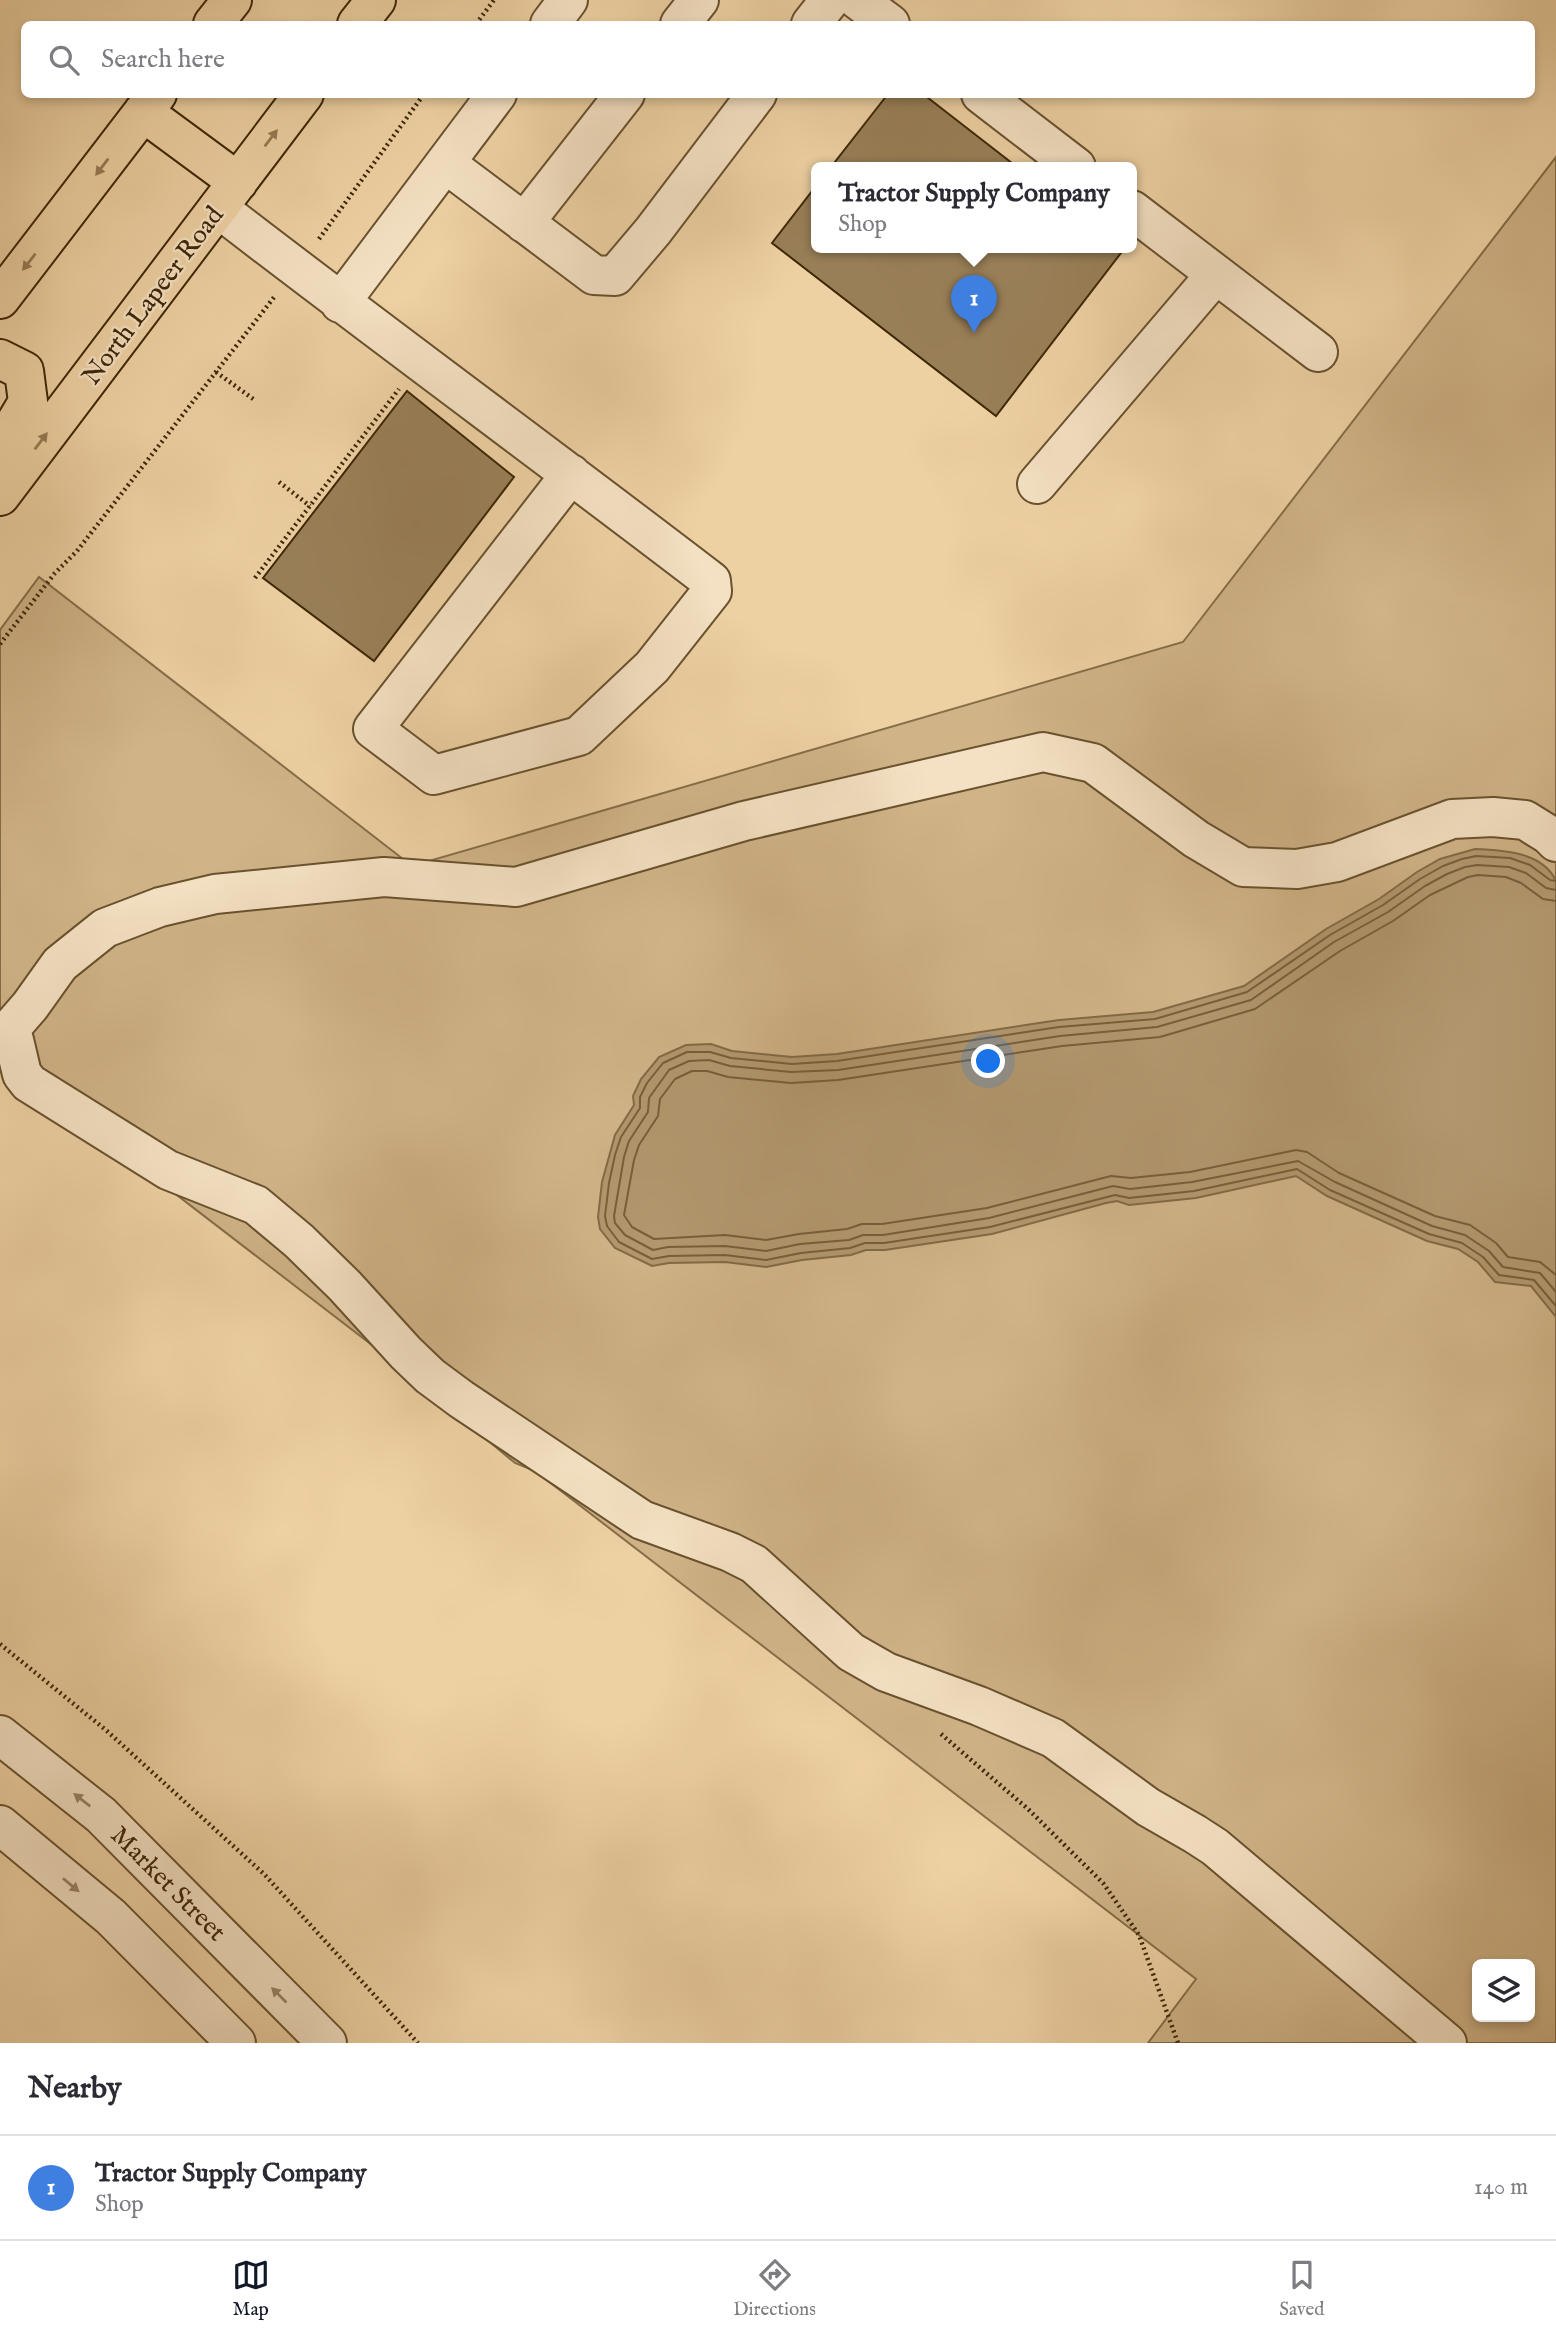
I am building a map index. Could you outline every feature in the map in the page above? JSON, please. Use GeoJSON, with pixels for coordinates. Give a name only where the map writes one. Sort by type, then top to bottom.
{"type":"FeatureCollection","features":[{"type":"Feature","properties":{"kind":"main road"},"geometry":{"type":"LineString","coordinates":[[215,21],[232,0]]}},
{"type":"Feature","properties":{"kind":"main road"},"geometry":{"type":"LineString","coordinates":[[359,21],[376,0]]}},
{"type":"Feature","properties":{"kind":"main road","name":"North Lapeer Road"},"geometry":{"type":"LineString","coordinates":[[0,496],[301,98]]}},
{"type":"Feature","properties":{"kind":"main road"},"geometry":{"type":"LineString","coordinates":[[0,299],[150,103],[228,195]]}},
{"type":"Feature","properties":{"kind":"main road"},"geometry":{"type":"LineString","coordinates":[[0,359],[24,371],[28,402],[0,449]]}},
{"type":"Feature","properties":{"kind":"street"},"geometry":{"type":"LineString","coordinates":[[552,21],[568,0]]}},
{"type":"Feature","properties":{"kind":"street"},"geometry":{"type":"LineString","coordinates":[[682,21],[699,0]]}},
{"type":"Feature","properties":{"kind":"street"},"geometry":{"type":"LineString","coordinates":[[813,21],[830,0]]}},
{"type":"Feature","properties":{"kind":"street"},"geometry":{"type":"LineString","coordinates":[[858,0],[886,21]]}},
{"type":"Feature","properties":{"kind":"street"},"geometry":{"type":"LineString","coordinates":[[340,303],[494,98]]}},
{"type":"Feature","properties":{"kind":"street"},"geometry":{"type":"LineString","coordinates":[[524,223],[622,98]]}},
{"type":"Feature","properties":{"kind":"street"},"geometry":{"type":"LineString","coordinates":[[445,163],[594,275],[615,276],[653,231],[754,98]]}},
{"type":"Feature","properties":{"kind":"street"},"geometry":{"type":"LineString","coordinates":[[986,98],[1069,162]]}},
{"type":"Feature","properties":{"kind":"street"},"geometry":{"type":"LineString","coordinates":[[228,195],[296,269],[571,474],[711,581],[712,591],[652,667],[579,736],[434,775],[373,729],[571,474]]}},
{"type":"Feature","properties":{"kind":"street"},"geometry":{"type":"LineString","coordinates":[[1137,214],[1318,352]]}},
{"type":"Feature","properties":{"kind":"street"},"geometry":{"type":"LineString","coordinates":[[1037,484],[1216,274]]}},
{"type":"Feature","properties":{"kind":"street"},"geometry":{"type":"LineString","coordinates":[[1,1037],[30,1006],[60,964],[105,928],[160,907],[215,894],[384,877],[516,887],[744,821],[1043,752],[1093,763],[1196,839],[1243,867],[1297,869],[1337,862],[1452,819],[1493,817],[1525,820],[1556,842]]}},
{"type":"Feature","properties":{"kind":"street"},"geometry":{"type":"LineString","coordinates":[[1,1037],[14,1040],[22,1074],[29,1083],[168,1170],[256,1205],[299,1241],[345,1286],[414,1360],[461,1399],[642,1520],[730,1552],[754,1564],[843,1645],[886,1672],[979,1706],[1053,1738],[1147,1807],[1215,1847],[1447,2043]]}},
{"type":"Feature","properties":{"kind":"street","name":"Market Street"},"geometry":{"type":"LineString","coordinates":[[0,1735],[101,1815],[327,2043]]}},
{"type":"Feature","properties":{"kind":"street"},"geometry":{"type":"LineString","coordinates":[[0,1825],[111,1917],[236,2043]]}},
{"type":"Feature","properties":{"kind":"path"},"geometry":{"type":"LineString","coordinates":[[478,21],[494,0]]}},
{"type":"Feature","properties":{"kind":"path"},"geometry":{"type":"LineString","coordinates":[[0,643],[55,573],[77,551],[296,269],[421,98]]}},
{"type":"Feature","properties":{"kind":"path"},"geometry":{"type":"LineString","coordinates":[[216,372],[256,401]]}},
{"type":"Feature","properties":{"kind":"path"},"geometry":{"type":"LineString","coordinates":[[255,578],[405,381]]}},
{"type":"Feature","properties":{"kind":"path"},"geometry":{"type":"LineString","coordinates":[[279,482],[310,506]]}},
{"type":"Feature","properties":{"kind":"path"},"geometry":{"type":"LineString","coordinates":[[0,1644],[107,1731],[264,1874],[418,2043]]}},
{"type":"Feature","properties":{"kind":"path"},"geometry":{"type":"LineString","coordinates":[[935,1729],[1028,1809],[1103,1882],[1139,1936],[1178,2043]]}},
{"type":"Feature","properties":{"kind":"shaded area"},"geometry":{"type":"Polygon","coordinates":[[[1556,157],[1556,2043],[1148,2043],[1196,1979],[535,1471],[515,1463],[394,1362],[0,1059],[0,630],[39,577],[412,866],[1183,642],[1556,157]]]}},
{"type":"Feature","properties":{"kind":"water"},"geometry":{"type":"Polygon","coordinates":[[[1475,849],[1498,850],[1532,858],[1550,871],[1556,881],[1556,1317],[1531,1286],[1495,1282],[1478,1262],[1458,1249],[1427,1241],[1327,1196],[1296,1176],[1196,1198],[1129,1205],[1117,1201],[1106,1203],[992,1234],[885,1250],[866,1250],[851,1255],[766,1267],[725,1262],[652,1266],[615,1248],[600,1229],[598,1217],[602,1182],[615,1135],[634,1105],[633,1096],[641,1079],[659,1057],[686,1045],[711,1044],[732,1051],[792,1057],[837,1054],[1059,1020],[1153,1012],[1244,986],[1326,929],[1379,899],[1417,872],[1440,859],[1475,849]]]}},
{"type":"Feature","properties":{"kind":"building"},"geometry":{"type":"Polygon","coordinates":[[[885,98],[928,98],[1011,162],[835,162],[885,98]]]}},
{"type":"Feature","properties":{"kind":"building"},"geometry":{"type":"Polygon","coordinates":[[[811,192],[811,253],[1121,253],[996,416],[772,243],[811,192]]]}},
{"type":"Feature","properties":{"kind":"building"},"geometry":{"type":"Polygon","coordinates":[[[407,391],[514,477],[374,661],[263,578],[407,391]]]}},
{"type":"Feature","properties":{"kind":"place","name":"Tractor Supply Company"},"geometry":{"type":"Point","coordinates":[974,333]}}]}
